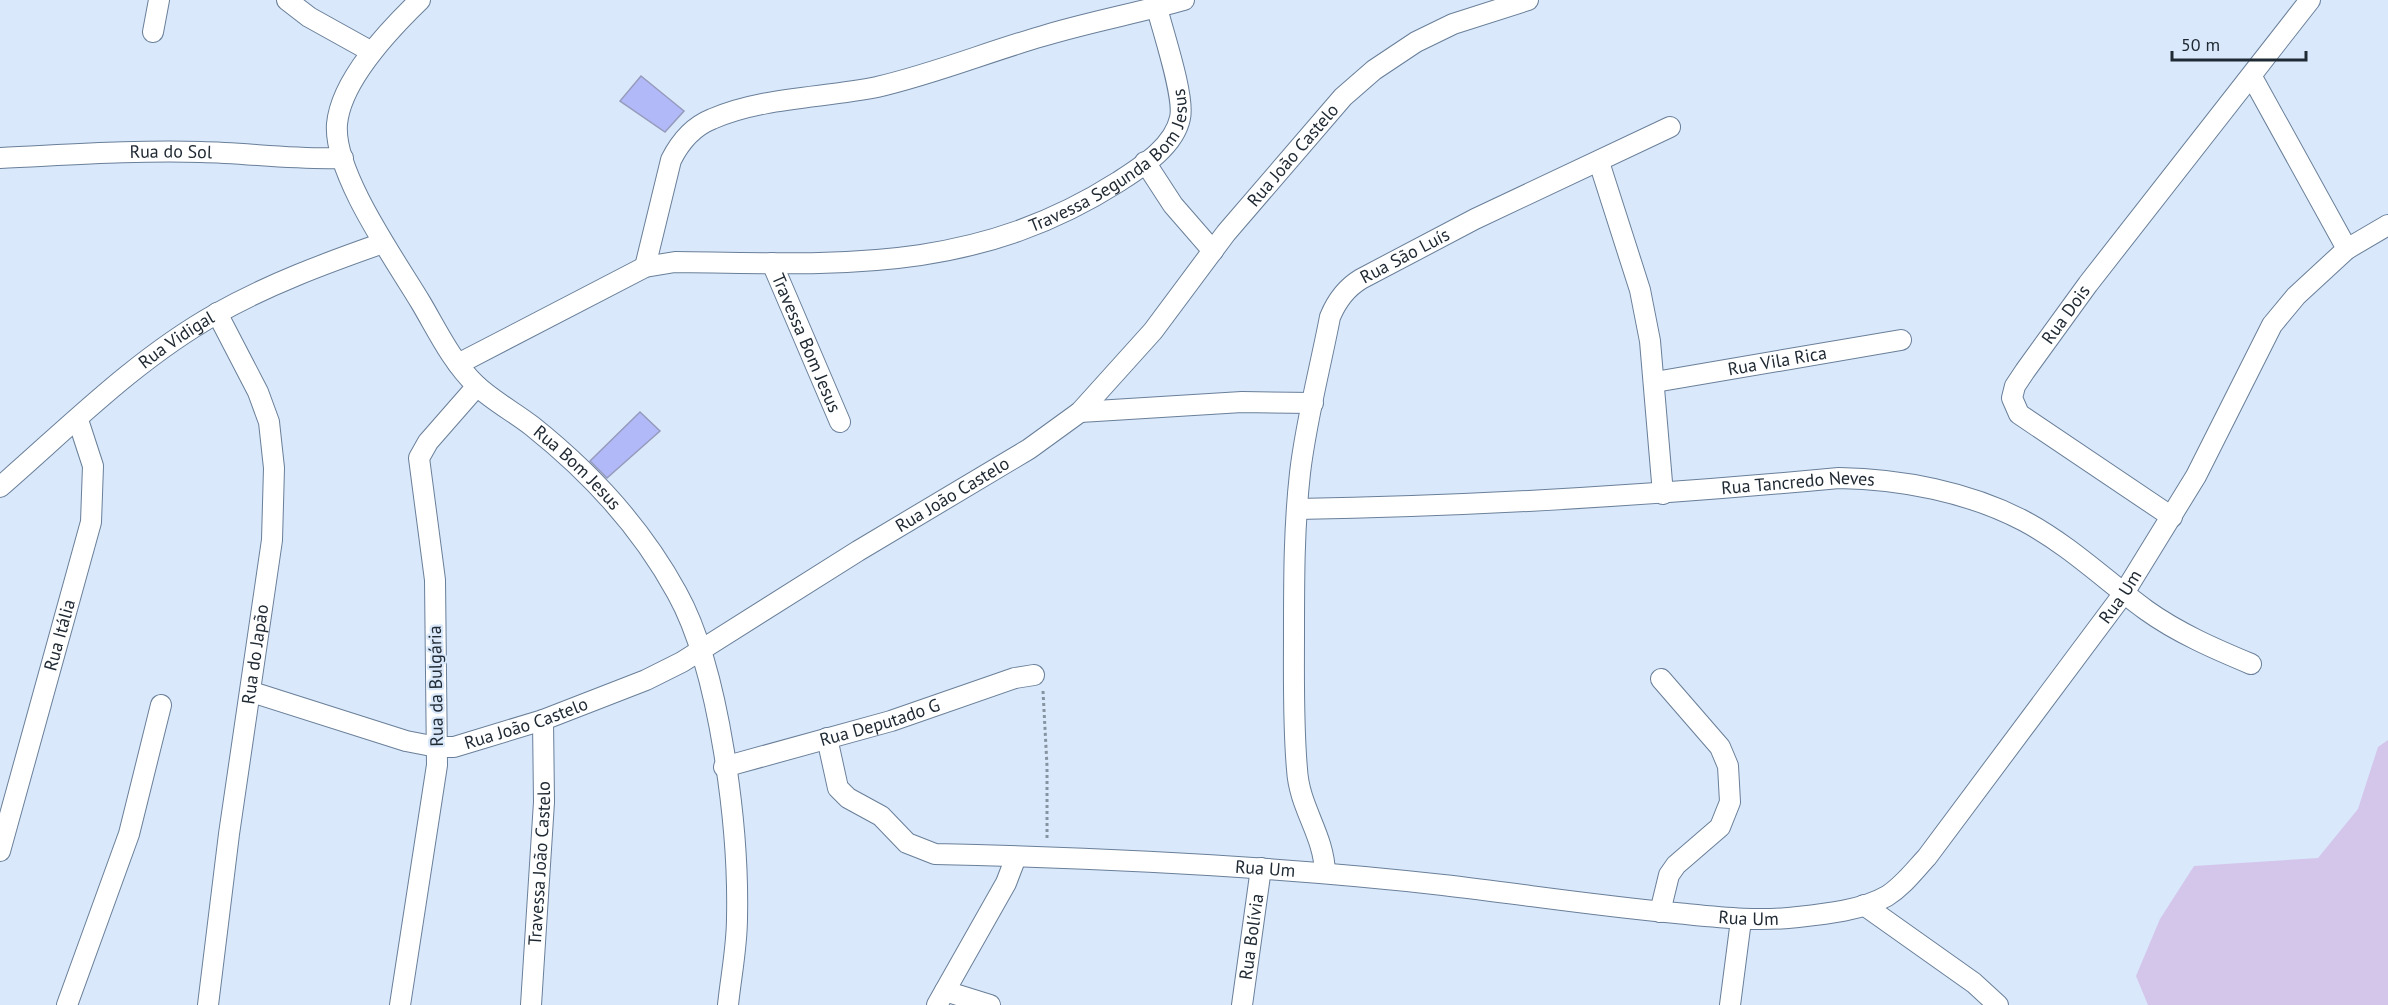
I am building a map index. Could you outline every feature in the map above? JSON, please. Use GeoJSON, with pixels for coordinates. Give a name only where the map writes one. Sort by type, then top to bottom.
{"type":"FeatureCollection","features":[{"type":"Feature","properties":{"kind":"street"},"geometry":{"type":"LineString","coordinates":[[153,32],[159,0]]}},
{"type":"Feature","properties":{"kind":"street"},"geometry":{"type":"LineString","coordinates":[[287,0],[309,17],[372,52]]}},
{"type":"Feature","properties":{"kind":"street"},"geometry":{"type":"LineString","coordinates":[[645,267],[671,160],[678,147],[700,125],[722,115],[768,104],[875,87],[910,79],[1075,26],[1184,0]]}},
{"type":"Feature","properties":{"kind":"street","name":"Rua João Castelo"},"geometry":{"type":"LineString","coordinates":[[252,692],[363,729],[437,747],[475,742],[543,720],[646,680],[701,651],[858,551],[1029,449],[1080,412],[1153,331],[1213,251],[1344,97],[1374,70],[1416,42],[1453,24],[1528,0]]}},
{"type":"Feature","properties":{"kind":"street","name":"Rua Dois"},"geometry":{"type":"LineString","coordinates":[[2172,517],[2019,414],[2014,405],[2013,392],[2025,371],[2088,285],[2211,124],[2252,77],[2310,0]]}},
{"type":"Feature","properties":{"kind":"street","name":"Rua Bom Jesus"},"geometry":{"type":"LineString","coordinates":[[411,4],[372,52],[344,101],[337,124],[343,158],[358,196],[383,243],[458,364],[477,386],[568,457],[640,532],[679,597],[701,651],[724,767],[737,889],[737,922],[728,1005]]}},
{"type":"Feature","properties":{"kind":"street","name":"Travessa Segunda Bom Jesus"},"geometry":{"type":"LineString","coordinates":[[458,364],[645,267],[675,262],[865,262],[951,251],[1011,234],[1061,214],[1098,194],[1145,162],[1171,137],[1181,115],[1179,93],[1157,8]]}},
{"type":"Feature","properties":{"kind":"street"},"geometry":{"type":"LineString","coordinates":[[2252,77],[2347,249]]}},
{"type":"Feature","properties":{"kind":"street","name":"Rua São Luís"},"geometry":{"type":"LineString","coordinates":[[1325,873],[1325,858],[1318,832],[1306,809],[1298,784],[1294,533],[1305,438],[1330,317],[1335,304],[1350,285],[1475,219],[1670,127]]}},
{"type":"Feature","properties":{"kind":"street","name":"Rua do Sol"},"geometry":{"type":"LineString","coordinates":[[0,158],[138,152],[203,152],[286,159],[343,158]]}},
{"type":"Feature","properties":{"kind":"street"},"geometry":{"type":"LineString","coordinates":[[1145,162],[1173,205],[1213,251]]}},
{"type":"Feature","properties":{"kind":"street"},"geometry":{"type":"LineString","coordinates":[[1599,162],[1640,290],[1655,382],[1663,494]]}},
{"type":"Feature","properties":{"kind":"street","name":"Rua Um"},"geometry":{"type":"LineString","coordinates":[[827,738],[838,788],[848,798],[881,816],[907,843],[935,854],[1261,868],[1325,873],[1741,920],[1797,918],[1864,905],[1886,897],[1903,883],[1927,857],[2124,593],[2172,517],[2272,326],[2296,296],[2347,249],[2388,225]]}},
{"type":"Feature","properties":{"kind":"street","name":"Rua Vidigal"},"geometry":{"type":"LineString","coordinates":[[0,487],[114,387],[157,353],[217,313],[284,281],[383,243]]}},
{"type":"Feature","properties":{"kind":"street","name":"Travessa Bom Jesus"},"geometry":{"type":"LineString","coordinates":[[772,263],[840,422]]}},
{"type":"Feature","properties":{"kind":"street","name":"Rua do Japão"},"geometry":{"type":"LineString","coordinates":[[208,1005],[229,834],[252,692],[272,540],[273,444],[269,422],[258,392],[217,313]]}},
{"type":"Feature","properties":{"kind":"street","name":"Rua Vila Rica"},"geometry":{"type":"LineString","coordinates":[[1655,382],[1900,340]]}},
{"type":"Feature","properties":{"kind":"street","name":"Rua da Bulgária"},"geometry":{"type":"LineString","coordinates":[[400,1005],[435,783],[437,747],[435,580],[419,458],[428,441],[477,386]]}},
{"type":"Feature","properties":{"kind":"street"},"geometry":{"type":"LineString","coordinates":[[1080,412],[1242,402],[1313,403]]}},
{"type":"Feature","properties":{"kind":"street","name":"Rua Itália"},"geometry":{"type":"LineString","coordinates":[[0,851],[91,522],[93,466],[78,420]]}},
{"type":"Feature","properties":{"kind":"street","name":"Rua Tancredo Neves"},"geometry":{"type":"LineString","coordinates":[[1297,509],[1404,507],[1663,494],[1839,478],[1872,479],[1918,486],[1991,506],[2023,520],[2089,564],[2170,626],[2212,648],[2251,664]]}},
{"type":"Feature","properties":{"kind":"street","name":"Rua Deputado G"},"geometry":{"type":"LineString","coordinates":[[724,767],[891,720],[1015,678],[1034,675]]}},
{"type":"Feature","properties":{"kind":"street"},"geometry":{"type":"LineString","coordinates":[[1660,912],[1669,875],[1676,865],[1720,827],[1730,802],[1728,766],[1720,747],[1661,679]]}},
{"type":"Feature","properties":{"kind":"street"},"geometry":{"type":"LineString","coordinates":[[67,1005],[129,834],[161,705]]}},
{"type":"Feature","properties":{"kind":"street","name":"Travessa João Castelo"},"geometry":{"type":"LineString","coordinates":[[531,1005],[544,802],[543,720]]}},
{"type":"Feature","properties":{"kind":"street"},"geometry":{"type":"LineString","coordinates":[[990,1005],[941,998],[1006,883],[1016,857]]}},
{"type":"Feature","properties":{"kind":"street","name":"Rua Bolívia"},"geometry":{"type":"LineString","coordinates":[[1242,1005],[1261,868]]}},
{"type":"Feature","properties":{"kind":"street"},"geometry":{"type":"LineString","coordinates":[[1864,905],[1974,983],[1998,1005]]}},
{"type":"Feature","properties":{"kind":"street"},"geometry":{"type":"LineString","coordinates":[[1730,1005],[1741,920]]}},
{"type":"Feature","properties":{"kind":"path"},"geometry":{"type":"LineString","coordinates":[[1034,675],[1042,684],[1045,703],[1046,859]]}},
{"type":"Feature","properties":{"kind":"shaded area"},"geometry":{"type":"Polygon","coordinates":[[[2388,740],[2388,1005],[2148,1005],[2136,976],[2160,919],[2194,866],[2318,858],[2358,809],[2378,747],[2388,740]]]}},
{"type":"Feature","properties":{"kind":"building"},"geometry":{"type":"Polygon","coordinates":[[[641,76],[684,111],[665,132],[620,101],[641,76]]]}},
{"type":"Feature","properties":{"kind":"building"},"geometry":{"type":"Polygon","coordinates":[[[640,412],[660,431],[607,478],[590,461],[640,412]]]}}]}
